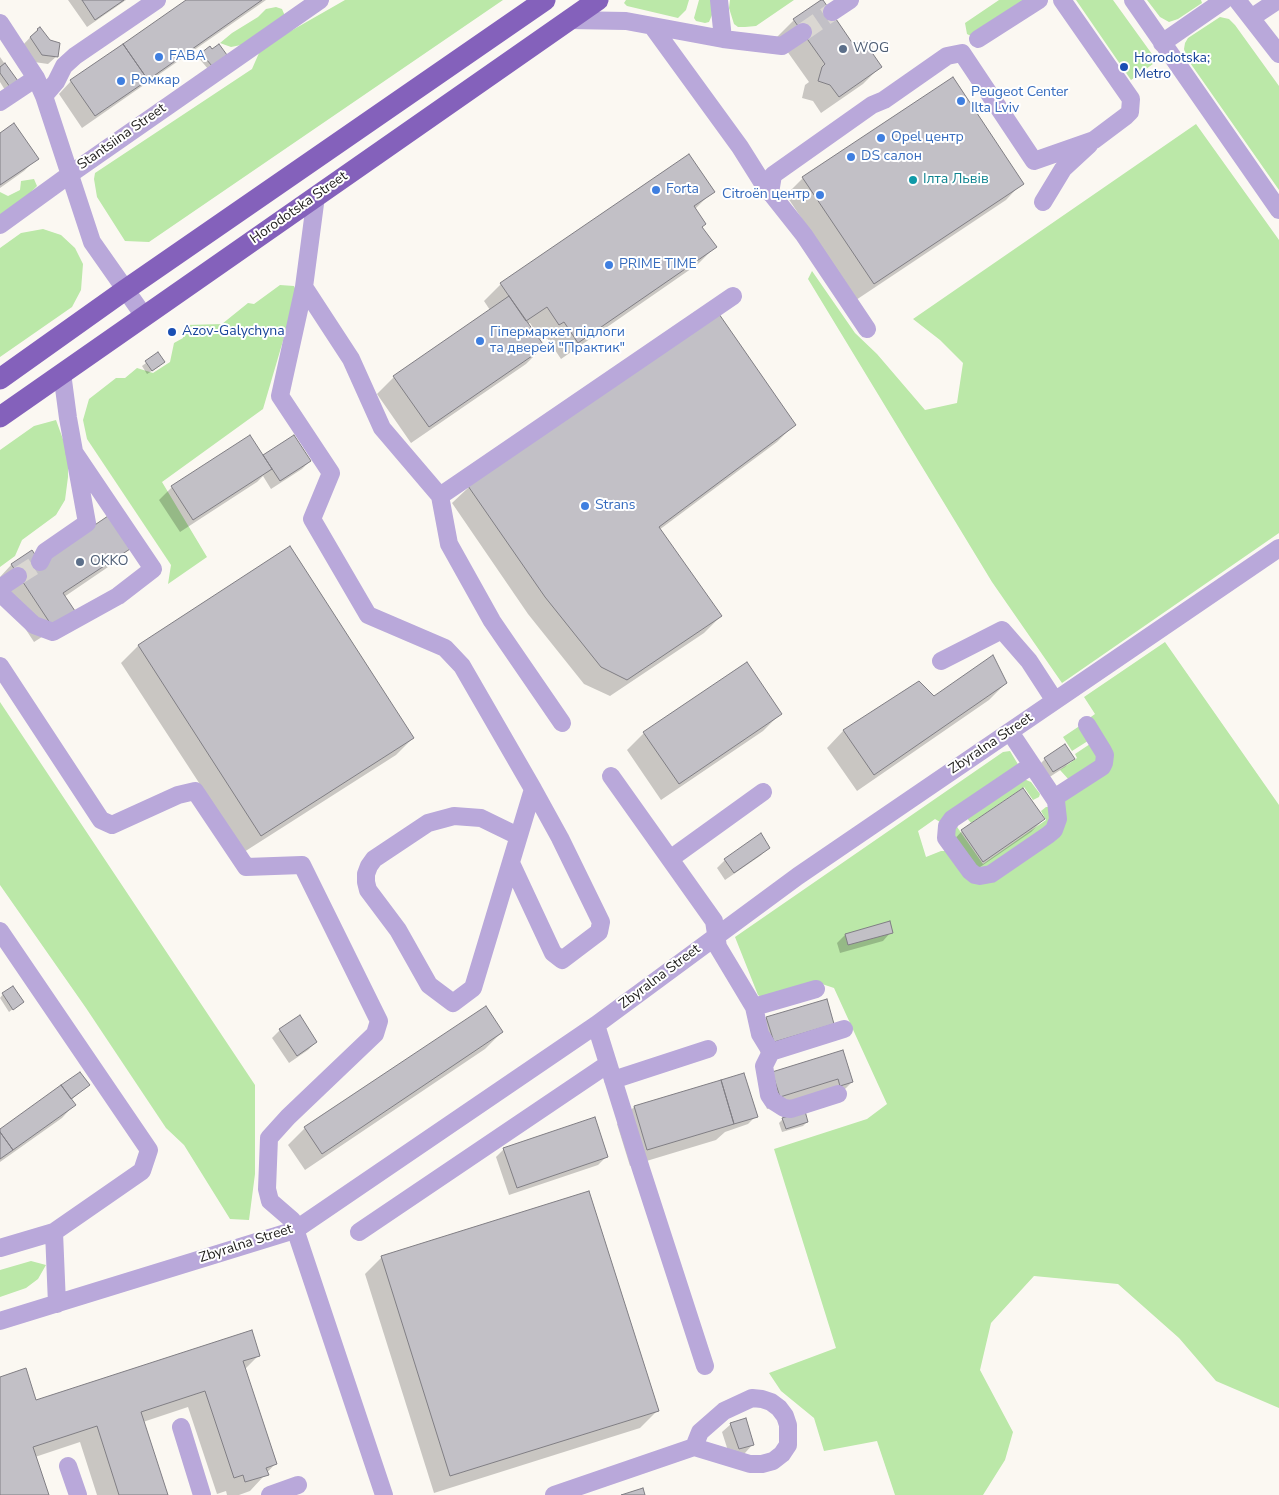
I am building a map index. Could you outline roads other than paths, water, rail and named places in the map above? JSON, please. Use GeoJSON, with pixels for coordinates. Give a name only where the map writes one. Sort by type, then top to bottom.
{"type":"FeatureCollection","features":[{"type":"Feature","properties":{"kind":"main road"},"geometry":{"type":"LineString","coordinates":[[0,379],[125,290],[545,0]]}},
{"type":"Feature","properties":{"kind":"main road","name":"Horodotska Street"},"geometry":{"type":"LineString","coordinates":[[0,416],[598,0]]}},
{"type":"Feature","properties":{"kind":"street"},"geometry":{"type":"LineString","coordinates":[[44,96],[56,82],[64,66],[75,56],[157,0]]}},
{"type":"Feature","properties":{"kind":"street","name":"Stantsiina Street"},"geometry":{"type":"LineString","coordinates":[[0,225],[69,174],[320,0]]}},
{"type":"Feature","properties":{"kind":"street"},"geometry":{"type":"LineString","coordinates":[[719,0],[723,39]]}},
{"type":"Feature","properties":{"kind":"street"},"geometry":{"type":"LineString","coordinates":[[832,12],[850,0]]}},
{"type":"Feature","properties":{"kind":"street"},"geometry":{"type":"LineString","coordinates":[[978,39],[1039,0]]}},
{"type":"Feature","properties":{"kind":"street"},"geometry":{"type":"LineString","coordinates":[[1043,202],[1063,169],[1094,140],[1130,112],[1131,99],[1062,0]]}},
{"type":"Feature","properties":{"kind":"street"},"geometry":{"type":"LineString","coordinates":[[1132,0],[1279,210]]}},
{"type":"Feature","properties":{"kind":"street"},"geometry":{"type":"LineString","coordinates":[[1162,43],[1224,0]]}},
{"type":"Feature","properties":{"kind":"street"},"geometry":{"type":"LineString","coordinates":[[1237,0],[1277,45]]}},
{"type":"Feature","properties":{"kind":"street"},"geometry":{"type":"LineString","coordinates":[[1251,18],[1278,0]]}},
{"type":"Feature","properties":{"kind":"street"},"geometry":{"type":"LineString","coordinates":[[569,20],[626,21],[723,39],[782,46],[802,32]]}},
{"type":"Feature","properties":{"kind":"street"},"geometry":{"type":"LineString","coordinates":[[0,23],[36,78],[44,96],[92,242],[144,316]]}},
{"type":"Feature","properties":{"kind":"street"},"geometry":{"type":"LineString","coordinates":[[652,26],[740,147],[770,193],[804,235],[867,329]]}},
{"type":"Feature","properties":{"kind":"street"},"geometry":{"type":"LineString","coordinates":[[770,193],[773,175],[872,105],[884,100],[947,56],[962,53],[1034,161],[1094,140]]}},
{"type":"Feature","properties":{"kind":"street"},"geometry":{"type":"LineString","coordinates":[[1,100],[36,78]]}},
{"type":"Feature","properties":{"kind":"street"},"geometry":{"type":"LineString","coordinates":[[316,196],[304,287],[280,396],[331,473],[312,519],[368,616],[445,648],[462,666],[533,789],[601,922],[599,932],[562,960],[553,953],[511,863]]}},
{"type":"Feature","properties":{"kind":"street"},"geometry":{"type":"LineString","coordinates":[[304,287],[351,359],[382,428],[440,496],[449,544],[492,621],[562,723]]}},
{"type":"Feature","properties":{"kind":"street"},"geometry":{"type":"LineString","coordinates":[[440,496],[733,296]]}},
{"type":"Feature","properties":{"kind":"street"},"geometry":{"type":"LineString","coordinates":[[40,562],[45,552],[87,522],[62,373]]}},
{"type":"Feature","properties":{"kind":"street"},"geometry":{"type":"LineString","coordinates":[[0,593],[34,625],[53,632],[118,596],[153,569],[74,452]]}},
{"type":"Feature","properties":{"kind":"street","name":"Zbyralna Street"},"geometry":{"type":"LineString","coordinates":[[0,1321],[295,1230],[596,1025],[798,876],[1279,548]]}},
{"type":"Feature","properties":{"kind":"street"},"geometry":{"type":"LineString","coordinates":[[0,588],[18,576]]}},
{"type":"Feature","properties":{"kind":"street"},"geometry":{"type":"LineString","coordinates":[[941,661],[1002,630],[1029,661],[1055,700]]}},
{"type":"Feature","properties":{"kind":"street"},"geometry":{"type":"LineString","coordinates":[[0,666],[101,820],[112,825],[170,798],[195,791],[246,867],[302,864],[379,1021],[375,1034],[288,1117],[269,1138],[268,1195],[273,1204],[292,1220],[384,1495]]}},
{"type":"Feature","properties":{"kind":"street"},"geometry":{"type":"LineString","coordinates":[[1054,798],[1102,767],[1104,763],[1105,755],[1103,750],[1087,726]]}},
{"type":"Feature","properties":{"kind":"street"},"geometry":{"type":"LineString","coordinates":[[1010,732],[1032,765],[1056,801],[1058,819],[1054,830],[991,874],[980,876],[970,871],[946,838],[947,826],[952,819],[1032,765]]}},
{"type":"Feature","properties":{"kind":"street"},"geometry":{"type":"LineString","coordinates":[[610,776],[714,921],[718,947],[754,1007],[760,1034],[771,1052]]}},
{"type":"Feature","properties":{"kind":"street"},"geometry":{"type":"LineString","coordinates":[[518,836],[481,818],[454,816],[428,823],[374,859],[369,866],[366,874],[368,890],[398,930],[429,985],[453,1003],[473,988],[533,789]]}},
{"type":"Feature","properties":{"kind":"street"},"geometry":{"type":"LineString","coordinates":[[670,860],[763,792]]}},
{"type":"Feature","properties":{"kind":"street"},"geometry":{"type":"LineString","coordinates":[[0,931],[149,1150],[142,1171],[54,1232],[0,1248]]}},
{"type":"Feature","properties":{"kind":"street"},"geometry":{"type":"LineString","coordinates":[[754,1007],[816,990]]}},
{"type":"Feature","properties":{"kind":"street"},"geometry":{"type":"LineString","coordinates":[[596,1025],[705,1366]]}},
{"type":"Feature","properties":{"kind":"street"},"geometry":{"type":"LineString","coordinates":[[838,1094],[790,1109],[778,1106],[769,1095],[764,1066],[771,1052],[844,1029]]}},
{"type":"Feature","properties":{"kind":"street"},"geometry":{"type":"LineString","coordinates":[[359,1232],[611,1072],[708,1049]]}},
{"type":"Feature","properties":{"kind":"street"},"geometry":{"type":"LineString","coordinates":[[54,1232],[56,1304]]}},
{"type":"Feature","properties":{"kind":"street"},"geometry":{"type":"LineString","coordinates":[[554,1495],[694,1446],[750,1464],[762,1464],[772,1461],[782,1454],[788,1445],[788,1425],[785,1416],[771,1402],[752,1398],[724,1411],[700,1432],[694,1446]]}},
{"type":"Feature","properties":{"kind":"street"},"geometry":{"type":"LineString","coordinates":[[181,1427],[202,1495]]}},
{"type":"Feature","properties":{"kind":"street"},"geometry":{"type":"LineString","coordinates":[[68,1466],[78,1495]]}},
{"type":"Feature","properties":{"kind":"street"},"geometry":{"type":"LineString","coordinates":[[270,1495],[298,1485]]}},
{"type":"Feature","properties":{"kind":"tunnel"},"geometry":{"type":"LineString","coordinates":[[803,32],[832,12]]}},
{"type":"Feature","properties":{"kind":"tunnel"},"geometry":{"type":"LineString","coordinates":[[18,576],[40,562]]}},
{"type":"Feature","properties":{"kind":"place","name":"WOG"},"geometry":{"type":"Point","coordinates":[843,49]}},
{"type":"Feature","properties":{"kind":"place","name":"FABA"},"geometry":{"type":"Point","coordinates":[159,57]}},
{"type":"Feature","properties":{"kind":"place","name":"Horodotska; Metro"},"geometry":{"type":"Point","coordinates":[1124,67]}},
{"type":"Feature","properties":{"kind":"place","name":"Ромкар"},"geometry":{"type":"Point","coordinates":[121,81]}},
{"type":"Feature","properties":{"kind":"place","name":"Peugeot Center Ilta Lviv"},"geometry":{"type":"Point","coordinates":[961,101]}},
{"type":"Feature","properties":{"kind":"place","name":"Opel центр"},"geometry":{"type":"Point","coordinates":[881,138]}},
{"type":"Feature","properties":{"kind":"place","name":"DS салон"},"geometry":{"type":"Point","coordinates":[851,157]}},
{"type":"Feature","properties":{"kind":"place","name":"Ілта Львів"},"geometry":{"type":"Point","coordinates":[913,180]}},
{"type":"Feature","properties":{"kind":"place","name":"Forta"},"geometry":{"type":"Point","coordinates":[656,190]}},
{"type":"Feature","properties":{"kind":"place","name":"Citroën центр"},"geometry":{"type":"Point","coordinates":[820,195]}},
{"type":"Feature","properties":{"kind":"place","name":"PRIME TIME"},"geometry":{"type":"Point","coordinates":[609,265]}},
{"type":"Feature","properties":{"kind":"place","name":"Azov-Galychyna"},"geometry":{"type":"Point","coordinates":[172,332]}},
{"type":"Feature","properties":{"kind":"place","name":"Гіпермаркет підлоги та дверей \"Практик\""},"geometry":{"type":"Point","coordinates":[480,341]}},
{"type":"Feature","properties":{"kind":"place","name":"Strans"},"geometry":{"type":"Point","coordinates":[585,506]}},
{"type":"Feature","properties":{"kind":"place","name":"OKKO"},"geometry":{"type":"Point","coordinates":[80,562]}}]}
